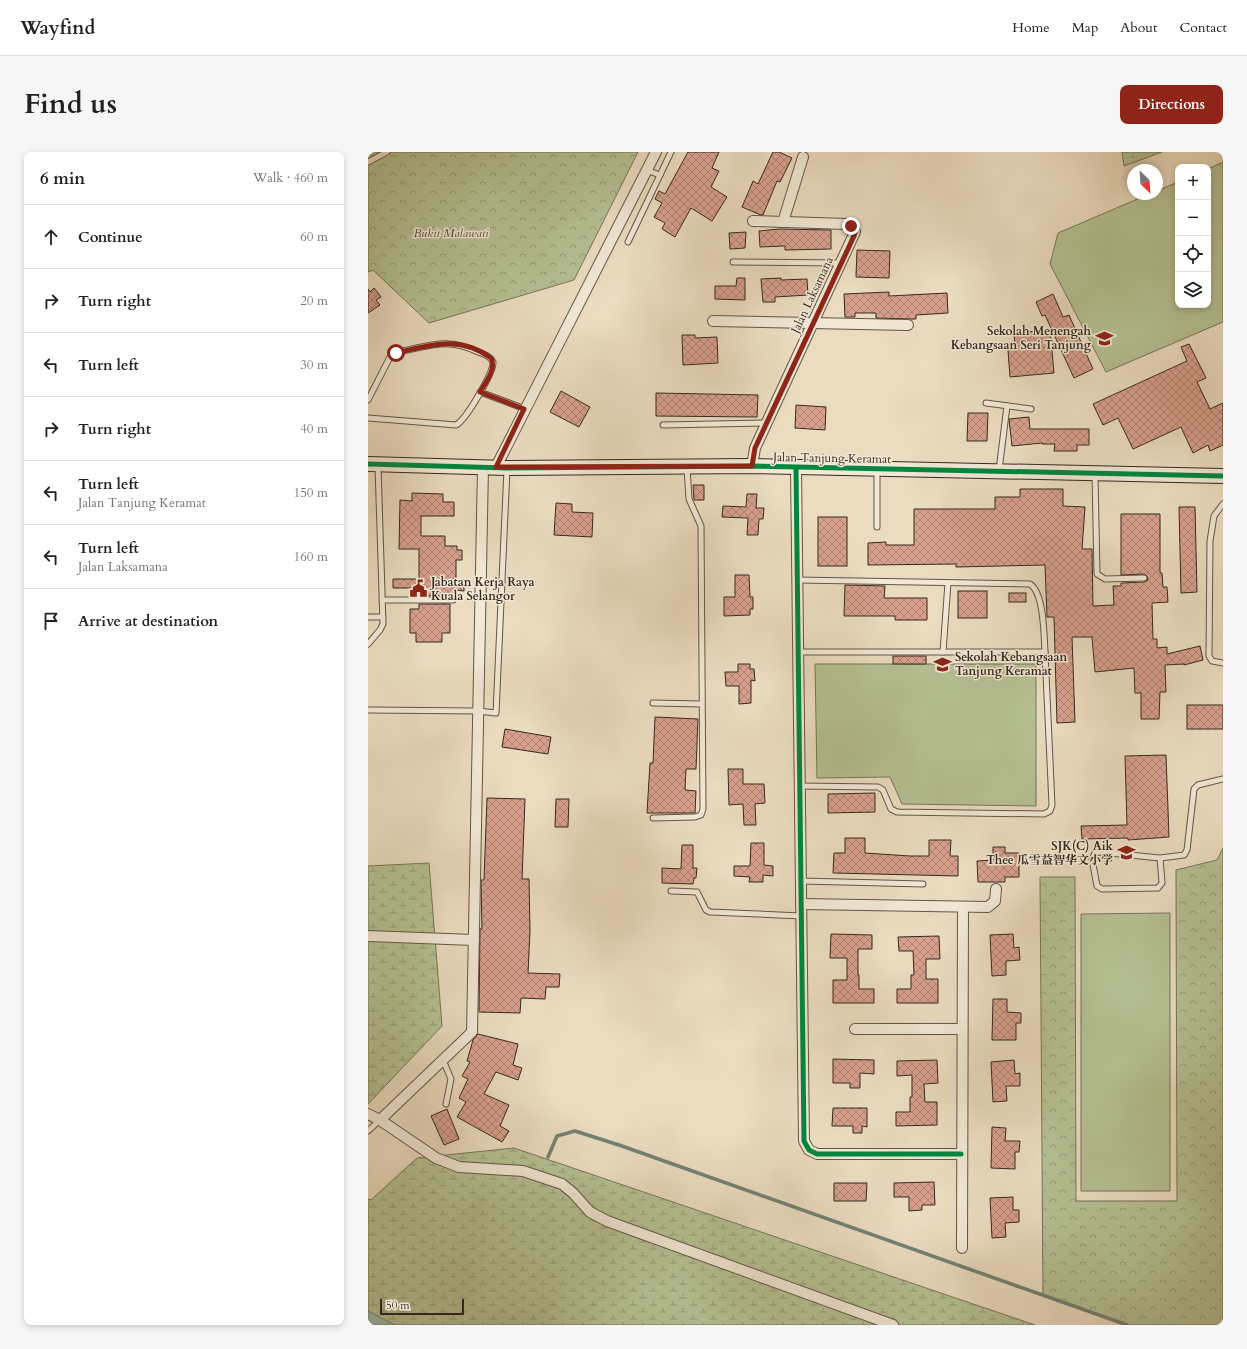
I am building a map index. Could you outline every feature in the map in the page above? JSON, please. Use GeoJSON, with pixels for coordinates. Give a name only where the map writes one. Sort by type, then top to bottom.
{"type":"FeatureCollection","features":[{"type":"Feature","properties":{"kind":"street"},"geometry":{"type":"LineString","coordinates":[[380,1120],[472,1032],[478,711],[496,467],[524,409],[656,152]]}},
{"type":"Feature","properties":{"kind":"street"},"geometry":{"type":"LineString","coordinates":[[783,222],[803,157]]}},
{"type":"Feature","properties":{"kind":"street","name":"Jalan Laksamana"},"geometry":{"type":"LineString","coordinates":[[752,466],[755,448],[842,263],[855,232],[851,226],[753,221]]}},
{"type":"Feature","properties":{"kind":"street"},"geometry":{"type":"LineString","coordinates":[[713,321],[908,325]]}},
{"type":"Feature","properties":{"kind":"street","name":"Jalan Tanjung Keramat"},"geometry":{"type":"LineString","coordinates":[[373,464],[496,467],[687,465],[1223,476]]}},
{"type":"Feature","properties":{"kind":"street"},"geometry":{"type":"LineString","coordinates":[[796,468],[804,1141],[809,1150],[817,1154],[961,1154]]}},
{"type":"Feature","properties":{"kind":"street"},"geometry":{"type":"LineString","coordinates":[[801,904],[963,907],[991,906],[995,901],[996,889]]}},
{"type":"Feature","properties":{"kind":"street"},"geometry":{"type":"LineString","coordinates":[[962,1248],[961,1154],[963,907]]}},
{"type":"Feature","properties":{"kind":"street"},"geometry":{"type":"LineString","coordinates":[[368,936],[474,940]]}},
{"type":"Feature","properties":{"kind":"street"},"geometry":{"type":"LineString","coordinates":[[855,1029],[962,1029]]}},
{"type":"Feature","properties":{"kind":"street"},"geometry":{"type":"LineString","coordinates":[[368,1114],[380,1120],[436,1158],[459,1168],[523,1171],[562,1184],[573,1193],[590,1212],[607,1221],[893,1325]]}},
{"type":"Feature","properties":{"kind":"lane"},"geometry":{"type":"LineString","coordinates":[[368,162],[387,152]]}},
{"type":"Feature","properties":{"kind":"lane"},"geometry":{"type":"LineString","coordinates":[[628,242],[671,152]]}},
{"type":"Feature","properties":{"kind":"lane"},"geometry":{"type":"LineString","coordinates":[[646,170],[660,175]]}},
{"type":"Feature","properties":{"kind":"lane"},"geometry":{"type":"LineString","coordinates":[[733,262],[842,263]]}},
{"type":"Feature","properties":{"kind":"lane"},"geometry":{"type":"LineString","coordinates":[[368,400],[391,355],[438,343],[463,345],[491,358],[493,362],[492,370],[480,392],[461,421],[456,425],[368,418]]}},
{"type":"Feature","properties":{"kind":"lane"},"geometry":{"type":"LineString","coordinates":[[480,392],[524,409]]}},
{"type":"Feature","properties":{"kind":"lane"},"geometry":{"type":"LineString","coordinates":[[986,403],[1031,409]]}},
{"type":"Feature","properties":{"kind":"lane"},"geometry":{"type":"LineString","coordinates":[[999,471],[1007,406]]}},
{"type":"Feature","properties":{"kind":"lane"},"geometry":{"type":"LineString","coordinates":[[663,424],[767,423]]}},
{"type":"Feature","properties":{"kind":"lane"},"geometry":{"type":"LineString","coordinates":[[368,644],[380,630],[383,617],[373,464]]}},
{"type":"Feature","properties":{"kind":"lane"},"geometry":{"type":"LineString","coordinates":[[653,818],[695,817],[703,812],[701,526],[689,499],[687,465]]}},
{"type":"Feature","properties":{"kind":"lane"},"geometry":{"type":"LineString","coordinates":[[368,710],[478,711],[496,713],[496,467]]}},
{"type":"Feature","properties":{"kind":"lane"},"geometry":{"type":"LineString","coordinates":[[877,468],[878,527]]}},
{"type":"Feature","properties":{"kind":"lane"},"geometry":{"type":"LineString","coordinates":[[1095,473],[1097,574],[1105,579],[1144,578]]}},
{"type":"Feature","properties":{"kind":"lane"},"geometry":{"type":"LineString","coordinates":[[1223,504],[1214,516],[1210,541],[1209,648],[1210,659],[1212,662],[1223,663]]}},
{"type":"Feature","properties":{"kind":"lane"},"geometry":{"type":"LineString","coordinates":[[797,580],[1030,584],[1034,586],[1039,599],[1045,652],[1052,806],[1047,813],[897,812],[891,809],[883,790],[878,787],[800,786]]}},
{"type":"Feature","properties":{"kind":"lane"},"geometry":{"type":"LineString","coordinates":[[943,652],[948,583]]}},
{"type":"Feature","properties":{"kind":"lane"},"geometry":{"type":"LineString","coordinates":[[382,600],[453,600]]}},
{"type":"Feature","properties":{"kind":"lane"},"geometry":{"type":"LineString","coordinates":[[368,617],[383,617]]}},
{"type":"Feature","properties":{"kind":"lane"},"geometry":{"type":"LineString","coordinates":[[798,652],[1045,652]]}},
{"type":"Feature","properties":{"kind":"lane"},"geometry":{"type":"LineString","coordinates":[[653,703],[702,704]]}},
{"type":"Feature","properties":{"kind":"lane"},"geometry":{"type":"LineString","coordinates":[[1160,858],[1162,883],[1158,888],[1102,889],[1097,886],[1092,859],[1095,853],[1099,852],[1160,858],[1181,856],[1186,853],[1193,791],[1195,786],[1223,779]]}},
{"type":"Feature","properties":{"kind":"lane"},"geometry":{"type":"LineString","coordinates":[[801,881],[923,884]]}},
{"type":"Feature","properties":{"kind":"lane"},"geometry":{"type":"LineString","coordinates":[[671,891],[696,892],[706,910],[710,912],[802,916]]}},
{"type":"Feature","properties":{"kind":"lane"},"geometry":{"type":"LineString","coordinates":[[443,1060],[451,1080],[446,1104]]}},
{"type":"Feature","properties":{"kind":"lane"},"geometry":{"type":"LineString","coordinates":[[368,1131],[380,1120]]}},
{"type":"Feature","properties":{"kind":"green space","name":"Bukit Malawati"},"geometry":{"type":"Polygon","coordinates":[[[368,152],[638,152],[574,280],[429,323],[373,270],[368,272],[368,152]]]}},
{"type":"Feature","properties":{"kind":"green space"},"geometry":{"type":"Polygon","coordinates":[[[1122,152],[1162,152],[1127,164],[1124,166],[1122,152]]]}},
{"type":"Feature","properties":{"kind":"green space"},"geometry":{"type":"Polygon","coordinates":[[[1223,162],[1223,322],[1106,372],[1050,264],[1058,233],[1135,200],[1163,200],[1163,188],[1175,183],[1175,308],[1211,308],[1211,168],[1223,162]]]}},
{"type":"Feature","properties":{"kind":"green space"},"geometry":{"type":"Polygon","coordinates":[[[815,664],[1036,664],[1036,806],[902,804],[890,777],[817,778],[815,664]]]}},
{"type":"Feature","properties":{"kind":"green space"},"geometry":{"type":"Polygon","coordinates":[[[1223,848],[1223,1325],[1127,1325],[1043,1295],[1040,877],[1075,877],[1076,1201],[1177,1201],[1176,870],[1217,860],[1223,848]]]}},
{"type":"Feature","properties":{"kind":"green space"},"geometry":{"type":"Polygon","coordinates":[[[429,863],[442,1026],[368,1104],[368,866],[429,863]]]}},
{"type":"Feature","properties":{"kind":"green space"},"geometry":{"type":"Polygon","coordinates":[[[1170,913],[1170,1191],[1081,1191],[1081,914],[1170,913]]]}},
{"type":"Feature","properties":{"kind":"green space"},"geometry":{"type":"Polygon","coordinates":[[[514,1148],[1035,1325],[368,1325],[368,1199],[371,1200],[417,1158],[514,1148]]]}},
{"type":"Feature","properties":{"kind":"shaded area"},"geometry":{"type":"Polygon","coordinates":[[[368,1311],[395,1325],[368,1325],[368,1311]]]}},
{"type":"Feature","properties":{"kind":"building"},"geometry":{"type":"Polygon","coordinates":[[[688,152],[719,152],[712,168],[719,171],[711,187],[727,197],[712,221],[691,208],[675,237],[662,229],[665,223],[654,217],[662,203],[655,199],[659,191],[665,194],[688,152]]]}},
{"type":"Feature","properties":{"kind":"building"},"geometry":{"type":"Polygon","coordinates":[[[773,152],[779,152],[792,158],[780,182],[777,181],[763,215],[761,215],[742,207],[753,181],[758,184],[773,152]]]}},
{"type":"Feature","properties":{"kind":"building"},"geometry":{"type":"Polygon","coordinates":[[[779,229],[831,230],[831,249],[785,250],[785,246],[760,247],[759,231],[779,229]]]}},
{"type":"Feature","properties":{"kind":"building"},"geometry":{"type":"Polygon","coordinates":[[[746,232],[745,248],[730,249],[729,233],[746,232]]]}},
{"type":"Feature","properties":{"kind":"building"},"geometry":{"type":"Polygon","coordinates":[[[857,250],[890,251],[889,278],[856,277],[857,250]]]}},
{"type":"Feature","properties":{"kind":"building"},"geometry":{"type":"Polygon","coordinates":[[[737,278],[745,278],[745,300],[715,299],[715,286],[736,286],[737,278]]]}},
{"type":"Feature","properties":{"kind":"building"},"geometry":{"type":"Polygon","coordinates":[[[781,278],[781,280],[807,279],[808,295],[775,297],[775,302],[763,302],[761,279],[781,278]]]}},
{"type":"Feature","properties":{"kind":"building"},"geometry":{"type":"Polygon","coordinates":[[[374,288],[381,297],[376,300],[380,305],[368,313],[368,289],[370,292],[374,288]]]}},
{"type":"Feature","properties":{"kind":"building"},"geometry":{"type":"Polygon","coordinates":[[[889,292],[889,296],[947,293],[948,313],[916,315],[916,319],[876,318],[876,313],[855,313],[855,317],[845,317],[844,294],[889,292]]]}},
{"type":"Feature","properties":{"kind":"building"},"geometry":{"type":"Polygon","coordinates":[[[1053,294],[1063,317],[1069,315],[1093,369],[1074,378],[1045,315],[1042,316],[1036,302],[1053,294]]]}},
{"type":"Feature","properties":{"kind":"building"},"geometry":{"type":"Polygon","coordinates":[[[1050,330],[1054,373],[1010,377],[1008,350],[1015,349],[1014,333],[1050,330]]]}},
{"type":"Feature","properties":{"kind":"building"},"geometry":{"type":"Polygon","coordinates":[[[682,335],[695,335],[695,338],[717,337],[718,363],[683,365],[682,335]]]}},
{"type":"Feature","properties":{"kind":"building"},"geometry":{"type":"Polygon","coordinates":[[[1189,344],[1206,378],[1197,382],[1210,409],[1223,403],[1223,445],[1210,451],[1208,445],[1193,453],[1181,427],[1133,449],[1118,418],[1103,425],[1093,404],[1187,361],[1181,347],[1189,344]]]}},
{"type":"Feature","properties":{"kind":"building"},"geometry":{"type":"Polygon","coordinates":[[[561,391],[590,407],[579,427],[550,412],[561,391]]]}},
{"type":"Feature","properties":{"kind":"building"},"geometry":{"type":"Polygon","coordinates":[[[656,393],[758,395],[757,417],[656,416],[656,393]]]}},
{"type":"Feature","properties":{"kind":"building"},"geometry":{"type":"Polygon","coordinates":[[[796,405],[826,407],[825,430],[795,428],[796,405]]]}},
{"type":"Feature","properties":{"kind":"building"},"geometry":{"type":"Polygon","coordinates":[[[968,413],[988,413],[987,441],[967,441],[968,413]]]}},
{"type":"Feature","properties":{"kind":"building"},"geometry":{"type":"Polygon","coordinates":[[[1029,417],[1030,429],[1089,429],[1089,445],[1077,445],[1077,451],[1054,451],[1055,444],[1042,443],[1012,446],[1009,419],[1029,417]]]}},
{"type":"Feature","properties":{"kind":"building"},"geometry":{"type":"Polygon","coordinates":[[[693,485],[704,485],[704,500],[694,500],[693,485]]]}},
{"type":"Feature","properties":{"kind":"building"},"geometry":{"type":"Polygon","coordinates":[[[1020,489],[1063,489],[1063,506],[1085,507],[1082,549],[1092,549],[1093,606],[1114,605],[1113,586],[1121,586],[1121,583],[1144,582],[1148,580],[1147,576],[1144,574],[1121,575],[1121,514],[1160,514],[1160,573],[1162,573],[1163,587],[1167,587],[1168,602],[1152,603],[1153,639],[1157,639],[1157,648],[1167,647],[1167,654],[1200,646],[1203,660],[1184,665],[1165,665],[1166,692],[1160,692],[1159,719],[1141,719],[1141,693],[1135,693],[1134,668],[1095,672],[1092,637],[1072,637],[1075,722],[1057,723],[1054,617],[1047,617],[1045,565],[956,567],[956,564],[868,565],[868,543],[886,542],[886,545],[914,545],[914,509],[995,509],[995,497],[1020,497],[1020,489]]]}},
{"type":"Feature","properties":{"kind":"building"},"geometry":{"type":"Polygon","coordinates":[[[412,493],[443,494],[443,502],[454,502],[454,516],[421,516],[421,536],[445,536],[445,546],[457,546],[457,550],[462,550],[462,560],[456,560],[456,580],[464,580],[464,591],[456,590],[456,595],[419,596],[419,588],[393,588],[393,579],[419,579],[419,549],[399,549],[400,500],[412,501],[412,493]]]}},
{"type":"Feature","properties":{"kind":"building"},"geometry":{"type":"Polygon","coordinates":[[[747,494],[757,494],[756,508],[764,508],[763,519],[759,519],[758,535],[747,535],[748,518],[722,517],[723,506],[746,507],[747,494]]]}},
{"type":"Feature","properties":{"kind":"building"},"geometry":{"type":"Polygon","coordinates":[[[556,503],[572,504],[572,512],[593,513],[592,537],[554,535],[556,503]]]}},
{"type":"Feature","properties":{"kind":"building"},"geometry":{"type":"Polygon","coordinates":[[[1179,507],[1195,507],[1197,592],[1181,593],[1179,507]]]}},
{"type":"Feature","properties":{"kind":"building"},"geometry":{"type":"Polygon","coordinates":[[[818,517],[847,517],[847,566],[818,566],[818,517]]]}},
{"type":"Feature","properties":{"kind":"building"},"geometry":{"type":"Polygon","coordinates":[[[735,575],[749,575],[750,597],[753,597],[753,609],[750,609],[750,615],[724,616],[724,597],[735,597],[735,575]]]}},
{"type":"Feature","properties":{"kind":"building"},"geometry":{"type":"Polygon","coordinates":[[[845,585],[885,586],[884,598],[927,598],[927,620],[895,620],[895,616],[844,616],[845,585]]]}},
{"type":"Feature","properties":{"kind":"building"},"geometry":{"type":"Polygon","coordinates":[[[958,591],[987,591],[987,618],[958,618],[958,591]]]}},
{"type":"Feature","properties":{"kind":"building"},"geometry":{"type":"Polygon","coordinates":[[[1009,593],[1026,593],[1026,602],[1009,602],[1009,593]]]}},
{"type":"Feature","properties":{"kind":"building"},"geometry":{"type":"Polygon","coordinates":[[[419,604],[450,604],[450,633],[442,633],[442,642],[416,642],[416,633],[410,633],[410,609],[419,609],[419,604]]]}},
{"type":"Feature","properties":{"kind":"building"},"geometry":{"type":"Polygon","coordinates":[[[893,656],[926,656],[926,664],[893,664],[893,656]]]}},
{"type":"Feature","properties":{"kind":"building"},"geometry":{"type":"Polygon","coordinates":[[[738,664],[750,664],[750,669],[754,669],[755,681],[751,680],[751,703],[739,704],[739,686],[726,686],[725,672],[738,672],[738,664]]]}},
{"type":"Feature","properties":{"kind":"building"},"geometry":{"type":"Polygon","coordinates":[[[1187,705],[1223,705],[1223,729],[1187,729],[1187,705]]]}},
{"type":"Feature","properties":{"kind":"building"},"geometry":{"type":"Polygon","coordinates":[[[655,717],[698,719],[696,769],[686,769],[685,790],[696,791],[695,813],[647,813],[650,763],[653,763],[655,717]]]}},
{"type":"Feature","properties":{"kind":"building"},"geometry":{"type":"Polygon","coordinates":[[[505,729],[551,737],[548,754],[502,747],[505,729]]]}},
{"type":"Feature","properties":{"kind":"building"},"geometry":{"type":"Polygon","coordinates":[[[1166,755],[1169,837],[1128,840],[1128,838],[1082,839],[1081,826],[1127,825],[1125,756],[1166,755]]]}},
{"type":"Feature","properties":{"kind":"building"},"geometry":{"type":"Polygon","coordinates":[[[728,769],[743,769],[743,784],[764,784],[765,803],[755,804],[756,825],[744,825],[743,804],[729,805],[728,769]]]}},
{"type":"Feature","properties":{"kind":"building"},"geometry":{"type":"Polygon","coordinates":[[[875,793],[875,812],[828,813],[828,794],[875,793]]]}},
{"type":"Feature","properties":{"kind":"building"},"geometry":{"type":"Polygon","coordinates":[[[487,798],[525,799],[522,879],[529,879],[530,931],[528,973],[560,974],[559,987],[546,987],[545,999],[521,998],[520,1013],[479,1012],[480,929],[482,929],[481,880],[484,880],[487,798]]]}},
{"type":"Feature","properties":{"kind":"building"},"geometry":{"type":"Polygon","coordinates":[[[556,799],[569,799],[568,827],[555,827],[556,799]]]}},
{"type":"Feature","properties":{"kind":"building"},"geometry":{"type":"Polygon","coordinates":[[[845,838],[865,838],[865,853],[910,856],[929,856],[929,840],[951,840],[950,856],[958,856],[958,876],[833,873],[834,853],[845,853],[845,838]]]}},
{"type":"Feature","properties":{"kind":"building"},"geometry":{"type":"Polygon","coordinates":[[[751,843],[764,843],[764,865],[773,866],[773,876],[763,875],[763,882],[749,882],[750,877],[734,876],[734,866],[750,866],[751,843]]]}},
{"type":"Feature","properties":{"kind":"building"},"geometry":{"type":"Polygon","coordinates":[[[682,845],[693,845],[693,868],[697,868],[696,878],[694,878],[693,884],[662,883],[662,868],[681,869],[682,845]]]}},
{"type":"Feature","properties":{"kind":"building"},"geometry":{"type":"Polygon","coordinates":[[[993,847],[1005,847],[1005,853],[1019,853],[1019,877],[1005,877],[1005,882],[978,882],[977,861],[993,860],[993,847]]]}},
{"type":"Feature","properties":{"kind":"building"},"geometry":{"type":"Polygon","coordinates":[[[831,934],[872,935],[872,949],[858,949],[858,975],[859,989],[874,989],[874,1003],[833,1003],[833,980],[847,980],[847,958],[830,958],[831,934]]]}},
{"type":"Feature","properties":{"kind":"building"},"geometry":{"type":"Polygon","coordinates":[[[1013,934],[1014,948],[1019,947],[1020,960],[1006,961],[1006,975],[992,976],[990,935],[1013,934]]]}},
{"type":"Feature","properties":{"kind":"building"},"geometry":{"type":"Polygon","coordinates":[[[939,936],[940,959],[926,959],[926,979],[938,979],[938,1003],[897,1003],[897,989],[911,989],[911,975],[914,975],[913,951],[899,951],[898,937],[939,936]]]}},
{"type":"Feature","properties":{"kind":"building"},"geometry":{"type":"Polygon","coordinates":[[[993,999],[1007,999],[1007,1012],[1021,1013],[1021,1023],[1016,1023],[1016,1040],[992,1040],[993,999]]]}},
{"type":"Feature","properties":{"kind":"building"},"geometry":{"type":"Polygon","coordinates":[[[478,1034],[518,1044],[513,1065],[522,1068],[518,1080],[496,1072],[484,1094],[509,1105],[500,1126],[509,1131],[502,1142],[457,1117],[466,1102],[459,1098],[468,1079],[462,1076],[470,1062],[467,1061],[473,1040],[478,1034]]]}},
{"type":"Feature","properties":{"kind":"building"},"geometry":{"type":"Polygon","coordinates":[[[833,1059],[874,1060],[874,1074],[860,1073],[860,1088],[850,1088],[850,1083],[833,1083],[833,1059]]]}},
{"type":"Feature","properties":{"kind":"building"},"geometry":{"type":"Polygon","coordinates":[[[937,1060],[938,1083],[924,1084],[925,1102],[937,1102],[937,1125],[896,1126],[896,1112],[910,1112],[910,1097],[912,1097],[912,1075],[897,1076],[897,1061],[937,1060]]]}},
{"type":"Feature","properties":{"kind":"building"},"geometry":{"type":"Polygon","coordinates":[[[1014,1060],[1015,1074],[1020,1073],[1020,1086],[1006,1086],[1007,1101],[993,1102],[991,1062],[1014,1060]]]}},
{"type":"Feature","properties":{"kind":"building"},"geometry":{"type":"Polygon","coordinates":[[[833,1108],[867,1108],[867,1127],[862,1126],[862,1133],[853,1133],[853,1126],[832,1126],[833,1108]]]}},
{"type":"Feature","properties":{"kind":"building"},"geometry":{"type":"Polygon","coordinates":[[[447,1109],[459,1139],[444,1145],[431,1116],[447,1109]]]}},
{"type":"Feature","properties":{"kind":"building"},"geometry":{"type":"Polygon","coordinates":[[[992,1127],[1006,1128],[1005,1141],[1020,1141],[1019,1152],[1015,1152],[1015,1169],[991,1168],[992,1127]]]}},
{"type":"Feature","properties":{"kind":"building"},"geometry":{"type":"Polygon","coordinates":[[[934,1182],[935,1205],[922,1205],[922,1210],[909,1211],[909,1197],[894,1197],[894,1183],[934,1182]]]}},
{"type":"Feature","properties":{"kind":"building"},"geometry":{"type":"Polygon","coordinates":[[[834,1183],[867,1183],[866,1201],[834,1201],[834,1183]]]}},
{"type":"Feature","properties":{"kind":"building"},"geometry":{"type":"Polygon","coordinates":[[[1013,1197],[1013,1210],[1019,1210],[1019,1222],[1005,1223],[1006,1237],[992,1238],[990,1198],[1013,1197]]]}},
{"type":"Feature","properties":{"kind":"waterway"},"geometry":{"type":"LineString","coordinates":[[548,1157],[557,1136],[575,1131],[619,1145],[1127,1325]]}},
{"type":"Feature","properties":{"kind":"cycle path"},"geometry":{"type":"LineString","coordinates":[[368,464],[507,468],[752,466],[1223,476]]}},
{"type":"Feature","properties":{"kind":"cycle path"},"geometry":{"type":"LineString","coordinates":[[796,468],[804,1141],[809,1150],[817,1154],[961,1154]]}},
{"type":"Feature","properties":{"kind":"place","name":"Sekolah Menengah Kebangsaan Seri Tanjung"},"geometry":{"type":"Point","coordinates":[1104,338]}},
{"type":"Feature","properties":{"kind":"place","name":"Jabatan Kerja Raya Kuala Selangor"},"geometry":{"type":"Point","coordinates":[418,589]}},
{"type":"Feature","properties":{"kind":"place","name":"Sekolah Kebangsaan Tanjung Keramat"},"geometry":{"type":"Point","coordinates":[942,664]}},
{"type":"Feature","properties":{"kind":"place","name":"SJK(C) Aik Thee 瓜雪益智华文小学"},"geometry":{"type":"Point","coordinates":[1126,853]}},
{"type":"Feature","properties":{"kind":"route"},"geometry":{"type":"LineString","coordinates":[[396,353],[438,343],[452,343],[463,345],[491,358],[494,366],[480,392],[524,409],[496,467],[687,465],[752,466],[755,448],[854,236],[854,228],[851,226]]}}]}
